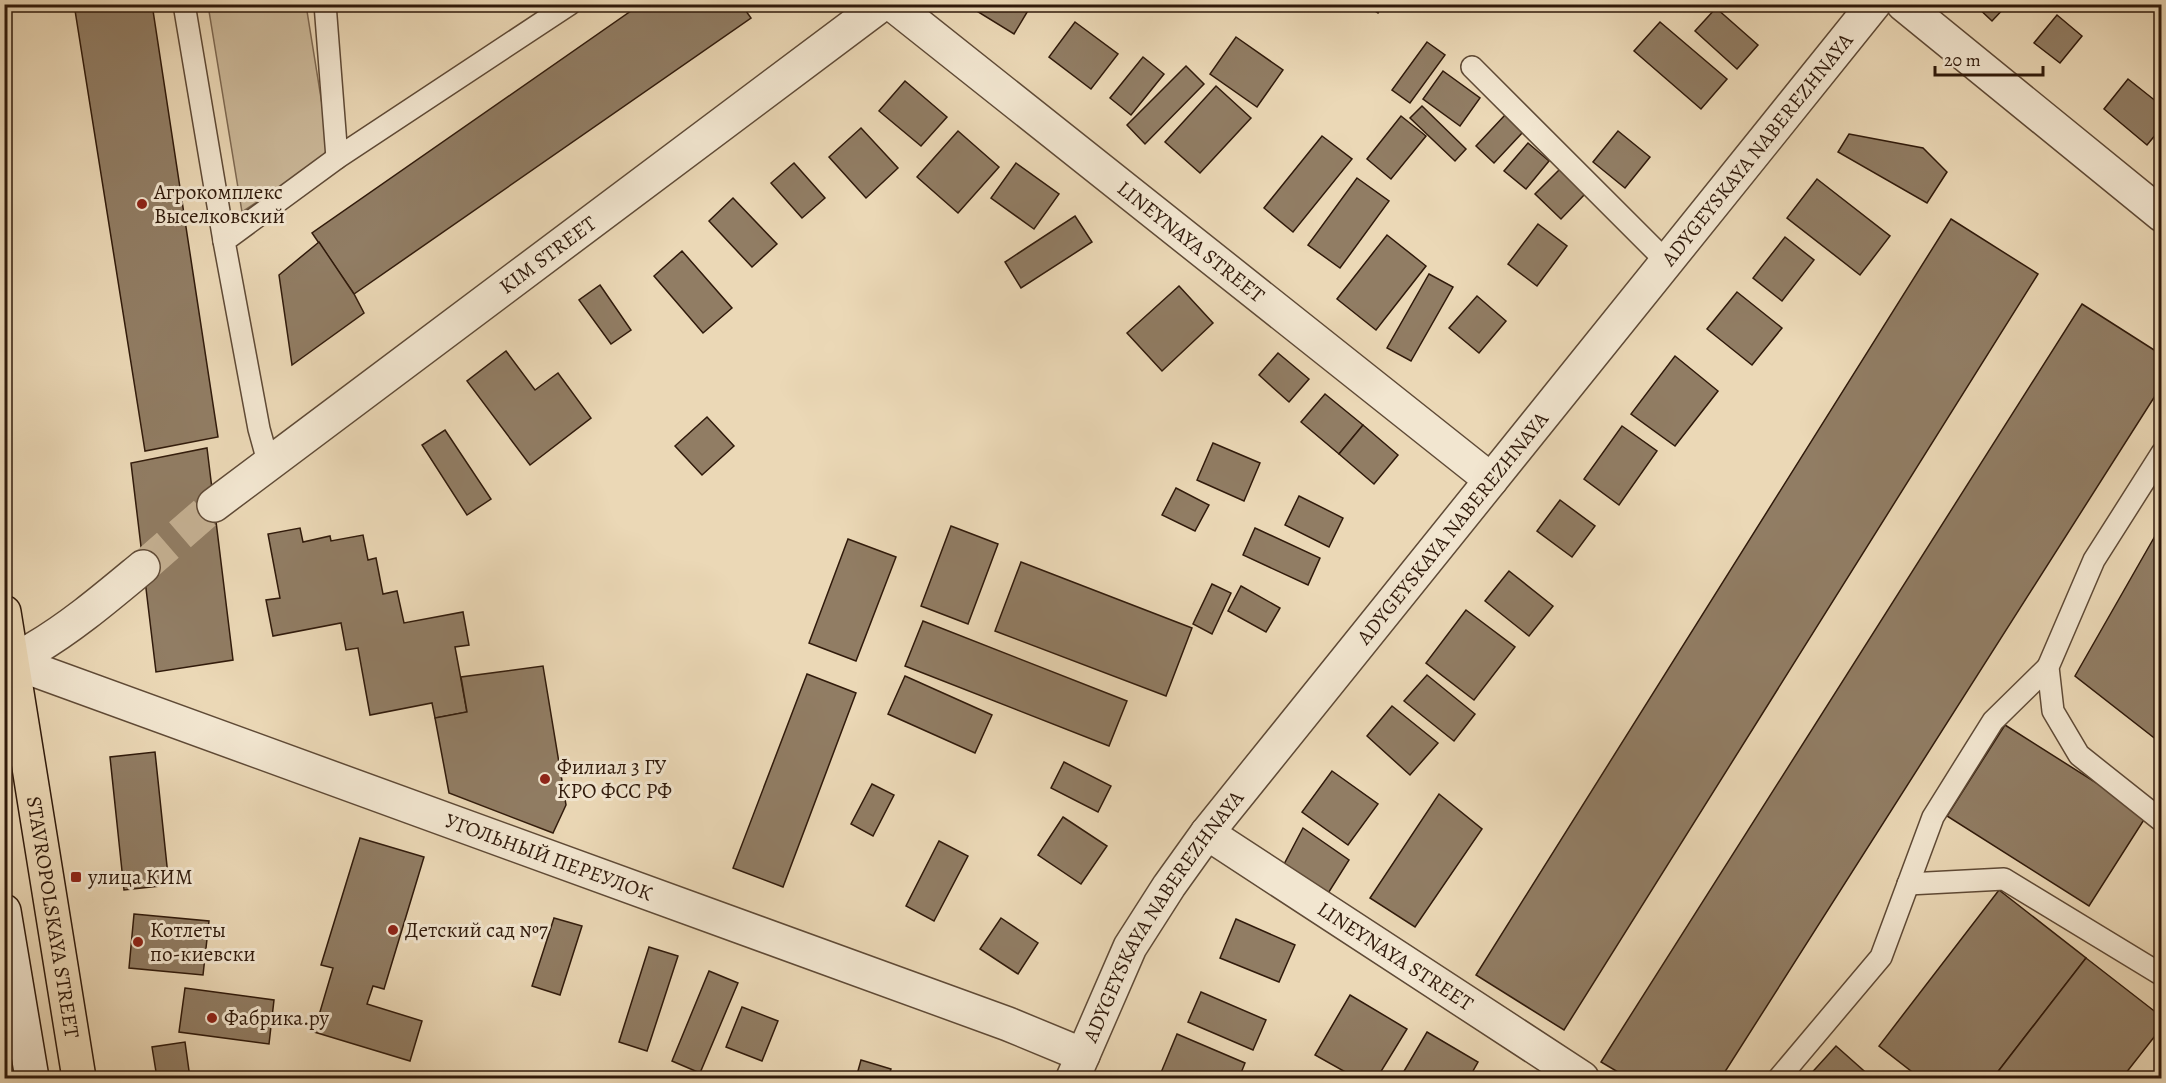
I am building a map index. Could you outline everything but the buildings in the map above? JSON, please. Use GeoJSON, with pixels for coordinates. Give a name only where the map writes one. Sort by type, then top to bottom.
{"type":"FeatureCollection","features":[{"type":"Feature","properties":{"kind":"main road","name":"STAVROPOLSKAYA STREET"},"geometry":{"type":"LineString","coordinates":[[4,612],[9,663],[78,1078]]}},
{"type":"Feature","properties":{"kind":"street","name":"KIM STREET"},"geometry":{"type":"LineString","coordinates":[[214,505],[882,4]]}},
{"type":"Feature","properties":{"kind":"street","name":"LINEYNAYA STREET"},"geometry":{"type":"LineString","coordinates":[[892,4],[1491,480]]}},
{"type":"Feature","properties":{"kind":"street","name":"ADYGEYSKAYA NABEREZHNAYA"},"geometry":{"type":"LineString","coordinates":[[1078,1067],[1130,947],[1207,834],[1874,4]]}},
{"type":"Feature","properties":{"kind":"street"},"geometry":{"type":"LineString","coordinates":[[1903,4],[2162,215]]}},
{"type":"Feature","properties":{"kind":"street"},"geometry":{"type":"LineString","coordinates":[[9,663],[50,640],[104,600],[143,567]]}},
{"type":"Feature","properties":{"kind":"street","name":"УГОЛЬНЫЙ ПЕРЕУЛОК"},"geometry":{"type":"LineString","coordinates":[[9,663],[1008,1024],[1078,1067]]}},
{"type":"Feature","properties":{"kind":"street","name":"LINEYNAYA STREET"},"geometry":{"type":"LineString","coordinates":[[1207,834],[1582,1078]]}},
{"type":"Feature","properties":{"kind":"street"},"geometry":{"type":"LineString","coordinates":[[4,911],[32,1078]]}},
{"type":"Feature","properties":{"kind":"lane"},"geometry":{"type":"LineString","coordinates":[[184,4],[224,241],[259,429],[269,465]]}},
{"type":"Feature","properties":{"kind":"lane"},"geometry":{"type":"LineString","coordinates":[[325,4],[337,158]]}},
{"type":"Feature","properties":{"kind":"lane"},"geometry":{"type":"LineString","coordinates":[[224,241],[337,158],[570,4]]}},
{"type":"Feature","properties":{"kind":"lane"},"geometry":{"type":"LineString","coordinates":[[1472,67],[1667,262]]}},
{"type":"Feature","properties":{"kind":"lane"},"geometry":{"type":"LineString","coordinates":[[1779,1078],[1881,957],[1933,817],[1993,721],[2048,667],[2094,560],[2162,453]]}},
{"type":"Feature","properties":{"kind":"lane"},"geometry":{"type":"LineString","coordinates":[[2048,667],[2053,711],[2079,755],[2162,821]]}},
{"type":"Feature","properties":{"kind":"lane"},"geometry":{"type":"LineString","coordinates":[[1908,884],[2004,879],[2162,975]]}},
{"type":"Feature","properties":{"kind":"shaded area"},"geometry":{"type":"Polygon","coordinates":[[[208,5],[306,5],[330,154],[242,212],[208,5]]]}},
{"type":"Feature","properties":{"kind":"tunnel"},"geometry":{"type":"LineString","coordinates":[[143,567],[214,505]]}},
{"type":"Feature","properties":{"kind":"place","name":"Агрокомплекс Выселковский"},"geometry":{"type":"Point","coordinates":[142,204]}},
{"type":"Feature","properties":{"kind":"place","name":"Филиал 3 ГУ КРО ФСС РФ"},"geometry":{"type":"Point","coordinates":[545,779]}},
{"type":"Feature","properties":{"kind":"place","name":"улица КИМ"},"geometry":{"type":"Point","coordinates":[76,877]}},
{"type":"Feature","properties":{"kind":"place","name":"Детский сад №7"},"geometry":{"type":"Point","coordinates":[393,930]}},
{"type":"Feature","properties":{"kind":"place","name":"Котлеты по-киевски"},"geometry":{"type":"Point","coordinates":[138,942]}},
{"type":"Feature","properties":{"kind":"place","name":"Фабрика.ру"},"geometry":{"type":"Point","coordinates":[212,1018]}}]}
